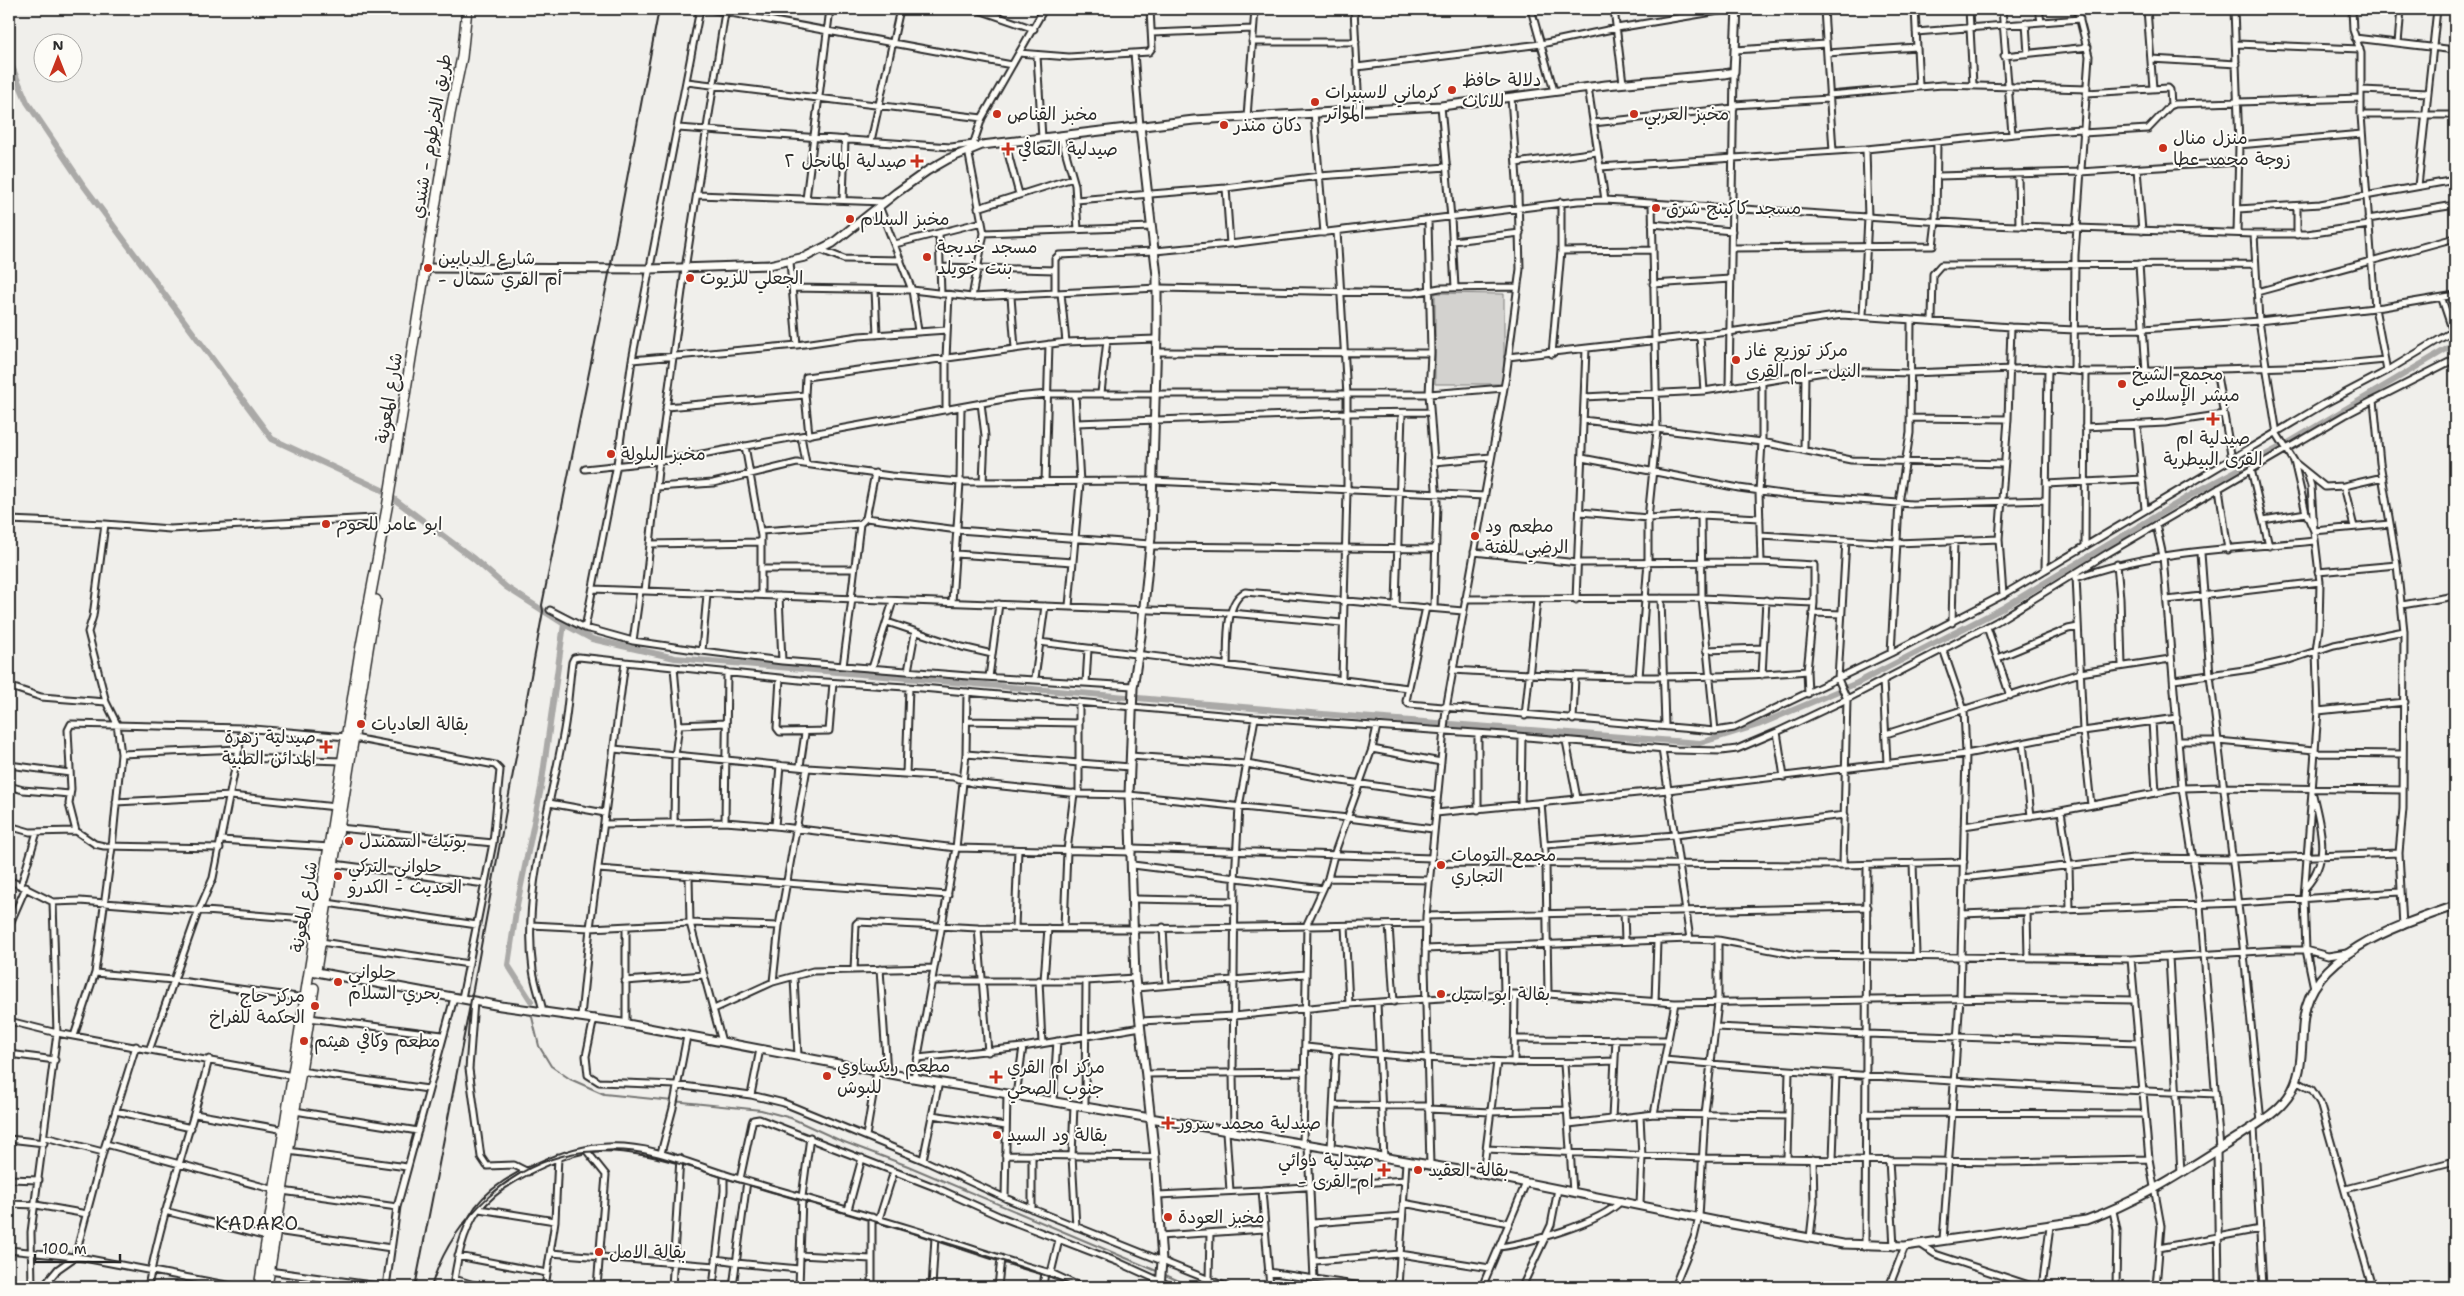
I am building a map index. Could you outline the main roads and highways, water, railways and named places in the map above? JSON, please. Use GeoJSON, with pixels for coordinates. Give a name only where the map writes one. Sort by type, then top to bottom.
{"type":"FeatureCollection","features":[{"type":"Feature","properties":{"kind":"highway","name":"طريق الخرطوم - شندي"},"geometry":{"type":"LineString","coordinates":[[426,268],[450,114],[462,57],[467,9]]}},
{"type":"Feature","properties":{"kind":"highway","name":"شارع المعونة"},"geometry":{"type":"LineString","coordinates":[[281,1174],[288,1151],[295,1111],[297,1073],[306,998],[321,942],[334,864],[360,651],[378,548],[388,508],[426,268]]}},
{"type":"Feature","properties":{"kind":"highway","name":"شارع المعونة"},"geometry":{"type":"LineString","coordinates":[[259,1287],[267,1237],[281,1174],[285,1130],[309,1018],[318,920],[343,761],[350,737]]}},
{"type":"Feature","properties":{"kind":"highway","name":"شارع المعونة"},"geometry":{"type":"LineString","coordinates":[[266,1287],[276,1231],[278,1190]]}},
{"type":"Feature","properties":{"kind":"waterway"},"geometry":{"type":"LineString","coordinates":[[9,60],[27,102],[81,182],[272,439],[382,490],[474,559],[506,587],[564,624],[592,639],[675,658],[1346,716],[1700,743],[1758,725],[1857,683],[2001,609],[2191,495],[2288,443],[2455,344]]}},
{"type":"Feature","properties":{"kind":"waterway"},"geometry":{"type":"LineString","coordinates":[[531,1001],[508,965],[517,905],[541,788],[564,624]]}},
{"type":"Feature","properties":{"kind":"waterway"},"geometry":{"type":"LineString","coordinates":[[531,1001],[531,1009]]}},
{"type":"Feature","properties":{"kind":"waterway"},"geometry":{"type":"LineString","coordinates":[[531,1013],[539,1046],[551,1066],[570,1079],[604,1094],[761,1110],[791,1118],[839,1140],[908,1166],[1159,1272]]}},
{"type":"Feature","properties":{"kind":"waterway"},"geometry":{"type":"LineString","coordinates":[[1163,1274],[1193,1287]]}},
{"type":"Feature","properties":{"kind":"railway"},"geometry":{"type":"LineString","coordinates":[[415,1287],[471,1000],[543,611],[542,605],[610,269],[659,9]]}},
{"type":"Feature","properties":{"kind":"railway"},"geometry":{"type":"LineString","coordinates":[[431,1287],[440,1262],[453,1239],[469,1217],[488,1197],[509,1181],[533,1167],[558,1157],[584,1152],[607,1151],[650,1156],[672,1162],[937,1240],[1035,1271],[1077,1287]]}},
{"type":"Feature","properties":{"kind":"place","name":"دلالة حافظ للاثاث"},"geometry":{"type":"Point","coordinates":[1452,90]}},
{"type":"Feature","properties":{"kind":"place","name":"كرماني لاسبيرات المواتر"},"geometry":{"type":"Point","coordinates":[1315,102]}},
{"type":"Feature","properties":{"kind":"place","name":"مخبز القناص"},"geometry":{"type":"Point","coordinates":[997,114]}},
{"type":"Feature","properties":{"kind":"place","name":"مخبز العربي"},"geometry":{"type":"Point","coordinates":[1634,114]}},
{"type":"Feature","properties":{"kind":"place","name":"دكان منذر"},"geometry":{"type":"Point","coordinates":[1224,125]}},
{"type":"Feature","properties":{"kind":"place","name":"منزل منال زوجة محمد عطا"},"geometry":{"type":"Point","coordinates":[2163,148]}},
{"type":"Feature","properties":{"kind":"place","name":"صيدلية التعافي"},"geometry":{"type":"Point","coordinates":[1008,149]}},
{"type":"Feature","properties":{"kind":"place","name":"صيدلية المانجل ٢"},"geometry":{"type":"Point","coordinates":[917,161]}},
{"type":"Feature","properties":{"kind":"place","name":"مسجد كاكينج شرق"},"geometry":{"type":"Point","coordinates":[1656,208]}},
{"type":"Feature","properties":{"kind":"place","name":"مخبز السلام"},"geometry":{"type":"Point","coordinates":[850,219]}},
{"type":"Feature","properties":{"kind":"place","name":"مسجد خديجة بنت خويلد"},"geometry":{"type":"Point","coordinates":[927,257]}},
{"type":"Feature","properties":{"kind":"place","name":"شارع الدبابين - أم القري شمال"},"geometry":{"type":"Point","coordinates":[428,268]}},
{"type":"Feature","properties":{"kind":"place","name":"الجعلي للزيوت"},"geometry":{"type":"Point","coordinates":[690,278]}},
{"type":"Feature","properties":{"kind":"place","name":"مركز توزيع غاز النيل - ام القرى"},"geometry":{"type":"Point","coordinates":[1736,360]}},
{"type":"Feature","properties":{"kind":"place","name":"مجمع الشيخ مبشر الإسلامي"},"geometry":{"type":"Point","coordinates":[2122,384]}},
{"type":"Feature","properties":{"kind":"place","name":"صيدلية ام القرى البيطرية"},"geometry":{"type":"Point","coordinates":[2213,419]}},
{"type":"Feature","properties":{"kind":"place","name":"مخبز البلولة"},"geometry":{"type":"Point","coordinates":[611,454]}},
{"type":"Feature","properties":{"kind":"place","name":"ابو عامر للحوم"},"geometry":{"type":"Point","coordinates":[326,524]}},
{"type":"Feature","properties":{"kind":"place","name":"مطعم ود الرضي للفتة"},"geometry":{"type":"Point","coordinates":[1475,536]}},
{"type":"Feature","properties":{"kind":"place","name":"بقالة العاديات"},"geometry":{"type":"Point","coordinates":[361,724]}},
{"type":"Feature","properties":{"kind":"place","name":"صيدلية زهرة المدائن الطبية"},"geometry":{"type":"Point","coordinates":[326,747]}},
{"type":"Feature","properties":{"kind":"place","name":"بوتيك السمندل"},"geometry":{"type":"Point","coordinates":[349,841]}},
{"type":"Feature","properties":{"kind":"place","name":"مجمع التومات التجاري"},"geometry":{"type":"Point","coordinates":[1441,865]}},
{"type":"Feature","properties":{"kind":"place","name":"حلواني التركي الحديث - الكدرو"},"geometry":{"type":"Point","coordinates":[338,876]}},
{"type":"Feature","properties":{"kind":"place","name":"حلواني بحري السلام"},"geometry":{"type":"Point","coordinates":[338,982]}},
{"type":"Feature","properties":{"kind":"place","name":"بقالة ابو اسيل"},"geometry":{"type":"Point","coordinates":[1441,994]}},
{"type":"Feature","properties":{"kind":"place","name":"مركز حاج الحكمة للفراخ"},"geometry":{"type":"Point","coordinates":[315,1006]}},
{"type":"Feature","properties":{"kind":"place","name":"مطعم وكافي هيثم"},"geometry":{"type":"Point","coordinates":[304,1041]}},
{"type":"Feature","properties":{"kind":"place","name":"مطعم ريكساوي للبوش"},"geometry":{"type":"Point","coordinates":[827,1076]}},
{"type":"Feature","properties":{"kind":"place","name":"مركز ام القري جنوب الصحي"},"geometry":{"type":"Point","coordinates":[996,1077]}},
{"type":"Feature","properties":{"kind":"place","name":"صيدلية محمد سرور"},"geometry":{"type":"Point","coordinates":[1168,1123]}},
{"type":"Feature","properties":{"kind":"place","name":"بقالة ود السيد"},"geometry":{"type":"Point","coordinates":[997,1135]}},
{"type":"Feature","properties":{"kind":"place","name":"صيدلية دوائي - ام القرى"},"geometry":{"type":"Point","coordinates":[1384,1170]}},
{"type":"Feature","properties":{"kind":"place","name":"بقالة العقيد"},"geometry":{"type":"Point","coordinates":[1418,1170]}},
{"type":"Feature","properties":{"kind":"place","name":"مخبز العودة"},"geometry":{"type":"Point","coordinates":[1168,1217]}},
{"type":"Feature","properties":{"kind":"place","name":"بقالة الامل"},"geometry":{"type":"Point","coordinates":[599,1252]}},
{"type":"Feature","properties":{"kind":"district","name":"KADARO"},"geometry":{"type":"Point","coordinates":[257,1223]}}]}
